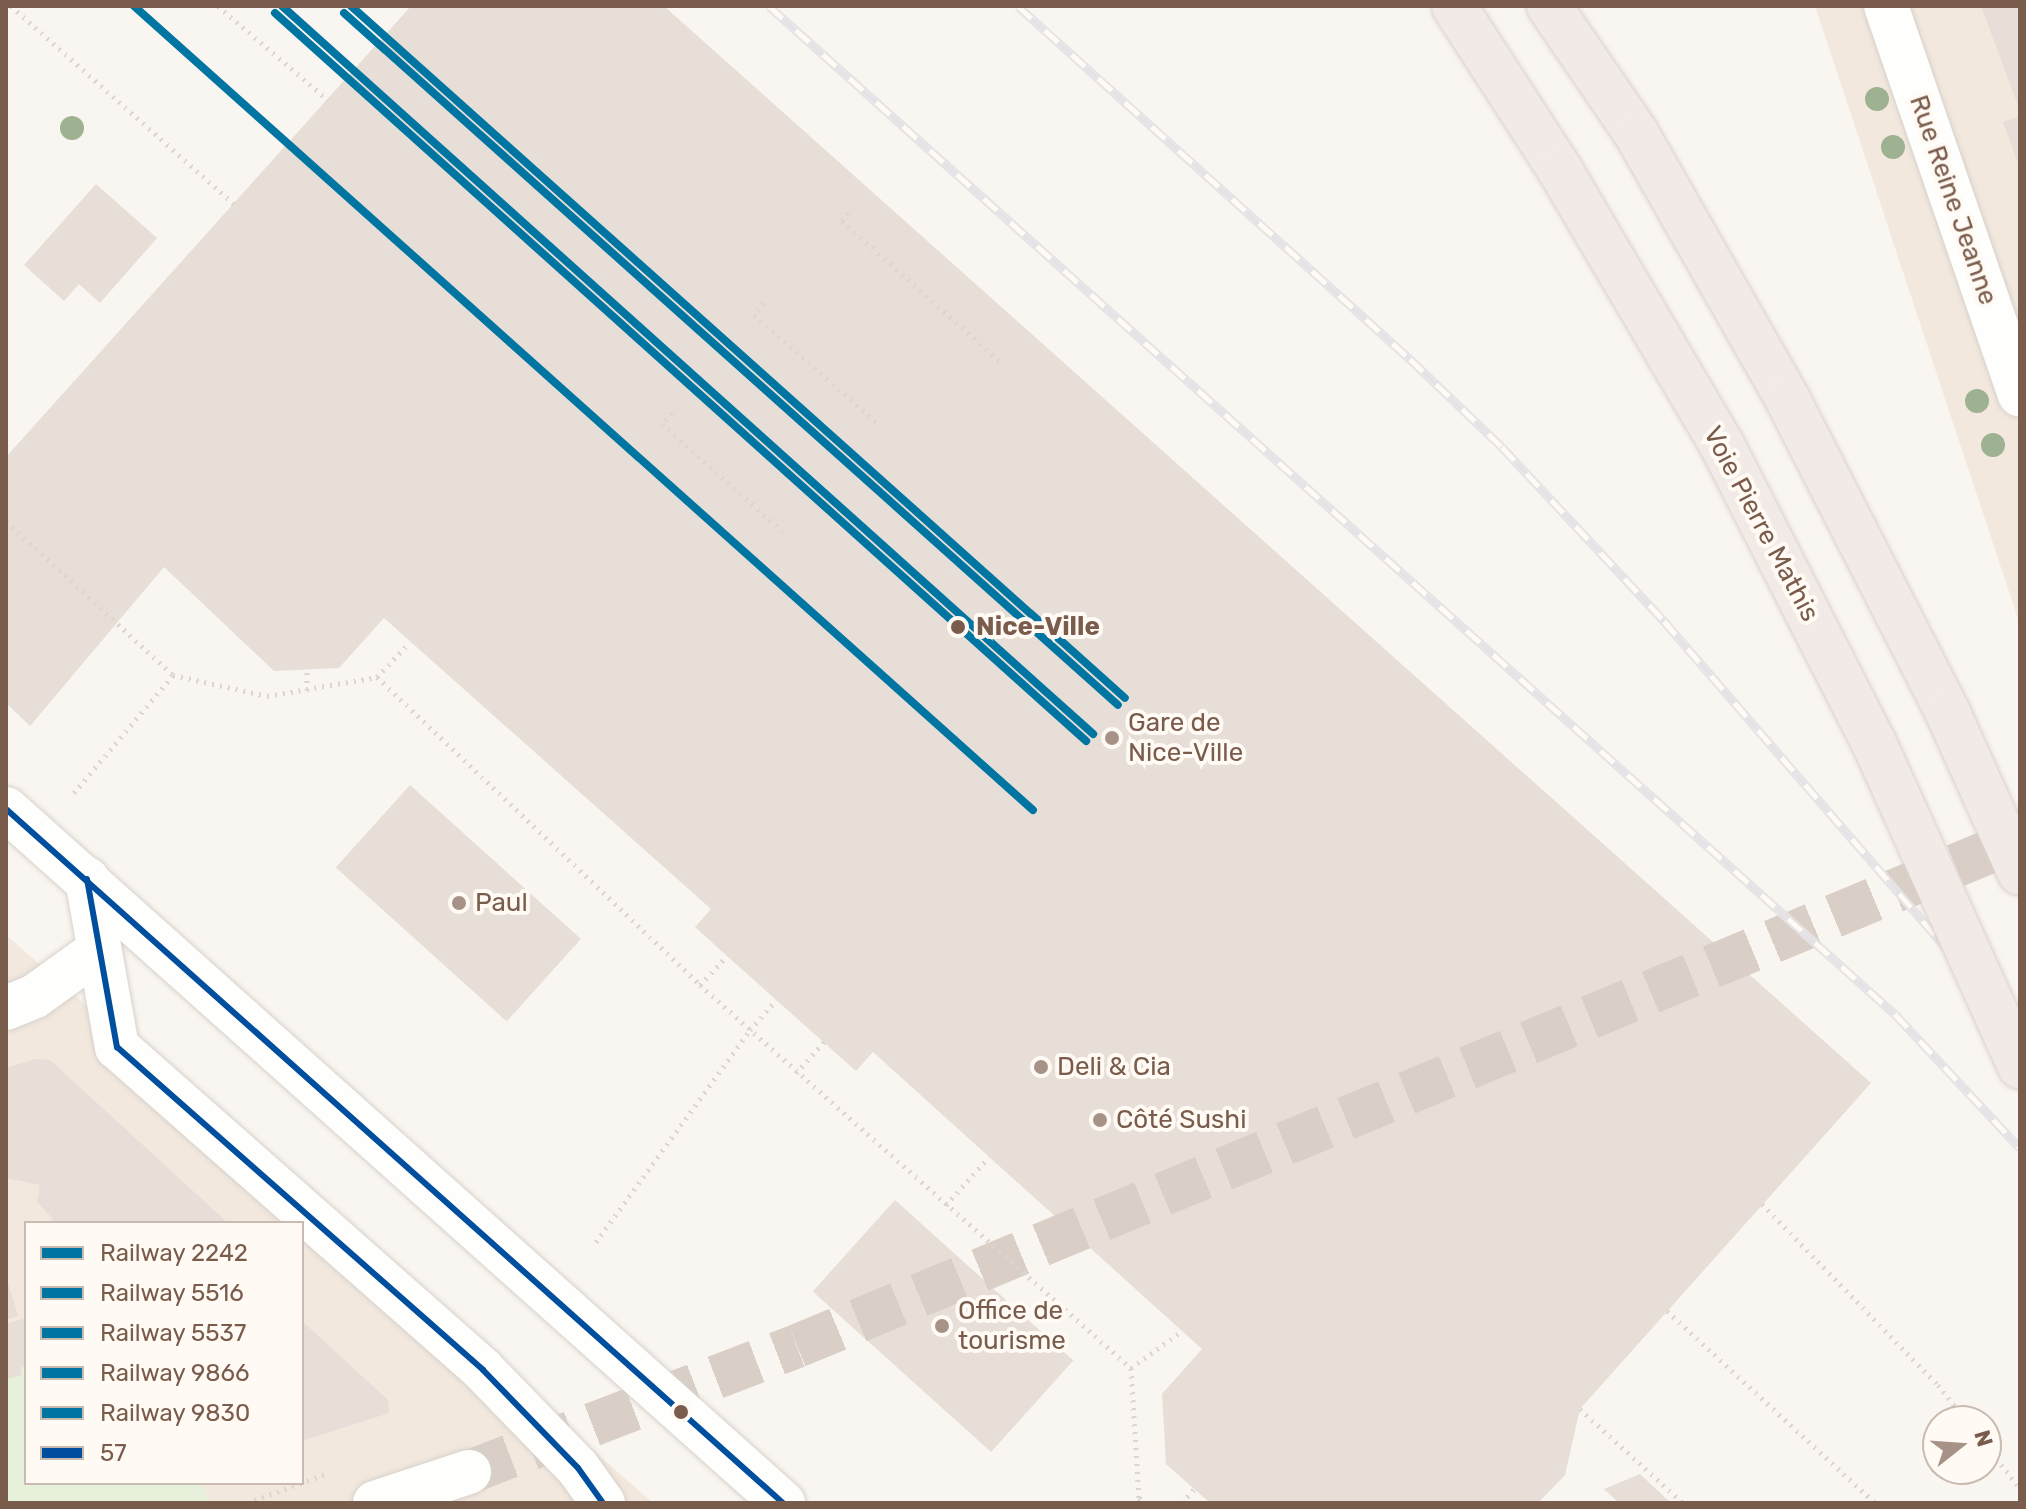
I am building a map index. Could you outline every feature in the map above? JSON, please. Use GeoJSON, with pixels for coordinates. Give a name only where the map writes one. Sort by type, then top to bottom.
{"type":"FeatureCollection","features":[{"type":"Feature","properties":{"kind":"highway","name":"Voie Pierre Mathis"},"geometry":{"type":"LineString","coordinates":[[1454,6],[1560,170],[1721,443],[1874,743],[2020,1067]]}},
{"type":"Feature","properties":{"kind":"highway"},"geometry":{"type":"LineString","coordinates":[[1549,6],[1636,133],[1788,400],[1948,713],[2020,873]]}},
{"type":"Feature","properties":{"kind":"street","name":"Rue Reine Jeanne"},"geometry":{"type":"LineString","coordinates":[[1886,6],[2020,395]]}},
{"type":"Feature","properties":{"kind":"street"},"geometry":{"type":"LineString","coordinates":[[6,809],[783,1503]]}},
{"type":"Feature","properties":{"kind":"street"},"geometry":{"type":"LineString","coordinates":[[87,879],[117,1047],[483,1370],[578,1468],[603,1503]]}},
{"type":"Feature","properties":{"kind":"street"},"geometry":{"type":"LineString","coordinates":[[6,1008],[35,996],[99,950]]}},
{"type":"Feature","properties":{"kind":"street"},"geometry":{"type":"LineString","coordinates":[[375,1503],[469,1472]]}},
{"type":"Feature","properties":{"kind":"path"},"geometry":{"type":"LineString","coordinates":[[11,6],[234,204]]}},
{"type":"Feature","properties":{"kind":"path"},"geometry":{"type":"LineString","coordinates":[[218,6],[328,100]]}},
{"type":"Feature","properties":{"kind":"path"},"geometry":{"type":"LineString","coordinates":[[848,213],[842,221],[1002,363]]}},
{"type":"Feature","properties":{"kind":"path"},"geometry":{"type":"LineString","coordinates":[[764,303],[754,315],[879,425]]}},
{"type":"Feature","properties":{"kind":"path"},"geometry":{"type":"LineString","coordinates":[[672,413],[662,424],[782,531]]}},
{"type":"Feature","properties":{"kind":"path"},"geometry":{"type":"LineString","coordinates":[[6,521],[173,675],[267,696],[377,677],[410,642]]}},
{"type":"Feature","properties":{"kind":"path"},"geometry":{"type":"LineString","coordinates":[[307,669],[307,690]]}},
{"type":"Feature","properties":{"kind":"path"},"geometry":{"type":"LineString","coordinates":[[88,778],[173,675]]}},
{"type":"Feature","properties":{"kind":"path"},"geometry":{"type":"LineString","coordinates":[[377,677],[796,1073],[1131,1368],[1139,1498],[1144,1503]]}},
{"type":"Feature","properties":{"kind":"path"},"geometry":{"type":"LineString","coordinates":[[700,985],[727,956]]}},
{"type":"Feature","properties":{"kind":"path"},"geometry":{"type":"LineString","coordinates":[[596,1242],[750,1030],[776,1000]]}},
{"type":"Feature","properties":{"kind":"path"},"geometry":{"type":"LineString","coordinates":[[796,1073],[824,1042]]}},
{"type":"Feature","properties":{"kind":"path"},"geometry":{"type":"LineString","coordinates":[[946,1205],[989,1157]]}},
{"type":"Feature","properties":{"kind":"path"},"geometry":{"type":"LineString","coordinates":[[1762,1204],[1954,1405]]}},
{"type":"Feature","properties":{"kind":"path"},"geometry":{"type":"LineString","coordinates":[[1667,1311],[1875,1503]]}},
{"type":"Feature","properties":{"kind":"path"},"geometry":{"type":"LineString","coordinates":[[1131,1368],[1182,1331]]}},
{"type":"Feature","properties":{"kind":"path"},"geometry":{"type":"LineString","coordinates":[[1580,1409],[1683,1503]]}},
{"type":"Feature","properties":{"kind":"path"},"geometry":{"type":"LineString","coordinates":[[2002,1466],[2020,1488]]}},
{"type":"Feature","properties":{"kind":"path"},"geometry":{"type":"LineString","coordinates":[[1182,1503],[1194,1489]]}},
{"type":"Feature","properties":{"kind":"shaded area"},"geometry":{"type":"Polygon","coordinates":[[[1815,6],[2020,6],[2020,625],[1815,6]]]}},
{"type":"Feature","properties":{"kind":"shaded area"},"geometry":{"type":"Polygon","coordinates":[[[6,935],[653,1503],[6,1503],[6,935]]]}},
{"type":"Feature","properties":{"kind":"green space"},"geometry":{"type":"Polygon","coordinates":[[[24,1367],[24,1485],[204,1485],[209,1501],[6,1503],[6,1379],[22,1375],[20,1368],[24,1367]]]}},
{"type":"Feature","properties":{"kind":"building","name":"Gare de Nice-Ville"},"geometry":{"type":"Polygon","coordinates":[[[411,6],[664,6],[1871,1083],[1580,1409],[1565,1475],[1538,1503],[1210,1503],[1166,1464],[1162,1394],[1202,1349],[873,1052],[856,1071],[727,956],[695,927],[711,909],[384,618],[339,668],[274,671],[164,567],[30,726],[6,703],[6,457],[411,6]]]}},
{"type":"Feature","properties":{"kind":"building"},"geometry":{"type":"Polygon","coordinates":[[[1981,6],[2020,6],[2020,111],[1981,6]]]}},
{"type":"Feature","properties":{"kind":"building"},"geometry":{"type":"Polygon","coordinates":[[[2020,116],[2020,169],[2003,122],[2020,116]]]}},
{"type":"Feature","properties":{"kind":"building"},"geometry":{"type":"Polygon","coordinates":[[[96,184],[157,238],[100,303],[79,284],[64,301],[24,265],[96,184]]]}},
{"type":"Feature","properties":{"kind":"building","name":"Paul"},"geometry":{"type":"Polygon","coordinates":[[[410,785],[581,939],[507,1021],[336,867],[410,785]]]}},
{"type":"Feature","properties":{"kind":"building"},"geometry":{"type":"Polygon","coordinates":[[[36,1059],[50,1060],[226,1221],[52,1221],[53,1219],[37,1202],[40,1185],[6,1178],[6,1068],[36,1059]]]}},
{"type":"Feature","properties":{"kind":"building","name":"Office de tourisme"},"geometry":{"type":"Polygon","coordinates":[[[895,1200],[1073,1361],[991,1452],[813,1291],[895,1200]]]}},
{"type":"Feature","properties":{"kind":"building"},"geometry":{"type":"Polygon","coordinates":[[[6,1276],[18,1316],[6,1320],[6,1276]]]}},
{"type":"Feature","properties":{"kind":"building"},"geometry":{"type":"Polygon","coordinates":[[[24,1319],[22,1375],[6,1379],[6,1324],[24,1319]]]}},
{"type":"Feature","properties":{"kind":"building"},"geometry":{"type":"Polygon","coordinates":[[[304,1323],[388,1400],[389,1413],[304,1440],[304,1323]]]}},
{"type":"Feature","properties":{"kind":"building"},"geometry":{"type":"Polygon","coordinates":[[[1640,1474],[1671,1503],[1619,1503],[1604,1489],[1640,1474]]]}},
{"type":"Feature","properties":{"kind":"tunnel"},"geometry":{"type":"LineString","coordinates":[[469,1472],[797,1346],[2020,839]]}},
{"type":"Feature","properties":{"kind":"railway"},"geometry":{"type":"LineString","coordinates":[[769,6],[1895,1014],[2020,1148]]}},
{"type":"Feature","properties":{"kind":"railway"},"geometry":{"type":"LineString","coordinates":[[1018,6],[1410,359],[1502,447],[1664,621],[1966,971],[2020,1040]]}},
{"type":"Feature","properties":{"kind":"rail line","name":"9866"},"geometry":{"type":"LineString","coordinates":[[134,6],[1033,810]]}},
{"type":"Feature","properties":{"kind":"rail line","name":"2242"},"geometry":{"type":"LineString","coordinates":[[282,6],[1093,734]]}},
{"type":"Feature","properties":{"kind":"rail line","name":"5537"},"geometry":{"type":"LineString","coordinates":[[351,6],[1125,698]]}},
{"type":"Feature","properties":{"kind":"rail line","name":"5516"},"geometry":{"type":"LineString","coordinates":[[275,13],[1086,741]]}},
{"type":"Feature","properties":{"kind":"rail line","name":"9830"},"geometry":{"type":"LineString","coordinates":[[344,13],[1118,705]]}},
{"type":"Feature","properties":{"kind":"transit line","name":"57"},"geometry":{"type":"LineString","coordinates":[[6,809],[783,1503]]}},
{"type":"Feature","properties":{"kind":"transit line","name":"57"},"geometry":{"type":"LineString","coordinates":[[87,879],[117,1047],[483,1370],[578,1468],[603,1503]]}},
{"type":"Feature","properties":{"kind":"place","name":"Nice-Ville"},"geometry":{"type":"Point","coordinates":[958,627]}},
{"type":"Feature","properties":{"kind":"place","name":"Gare de Nice-Ville"},"geometry":{"type":"Point","coordinates":[1112,738]}},
{"type":"Feature","properties":{"kind":"place","name":"Paul"},"geometry":{"type":"Point","coordinates":[459,903]}},
{"type":"Feature","properties":{"kind":"place","name":"Deli & Cia"},"geometry":{"type":"Point","coordinates":[1041,1067]}},
{"type":"Feature","properties":{"kind":"place","name":"Côté Sushi"},"geometry":{"type":"Point","coordinates":[1100,1120]}},
{"type":"Feature","properties":{"kind":"place","name":"Office de tourisme"},"geometry":{"type":"Point","coordinates":[942,1326]}}]}
